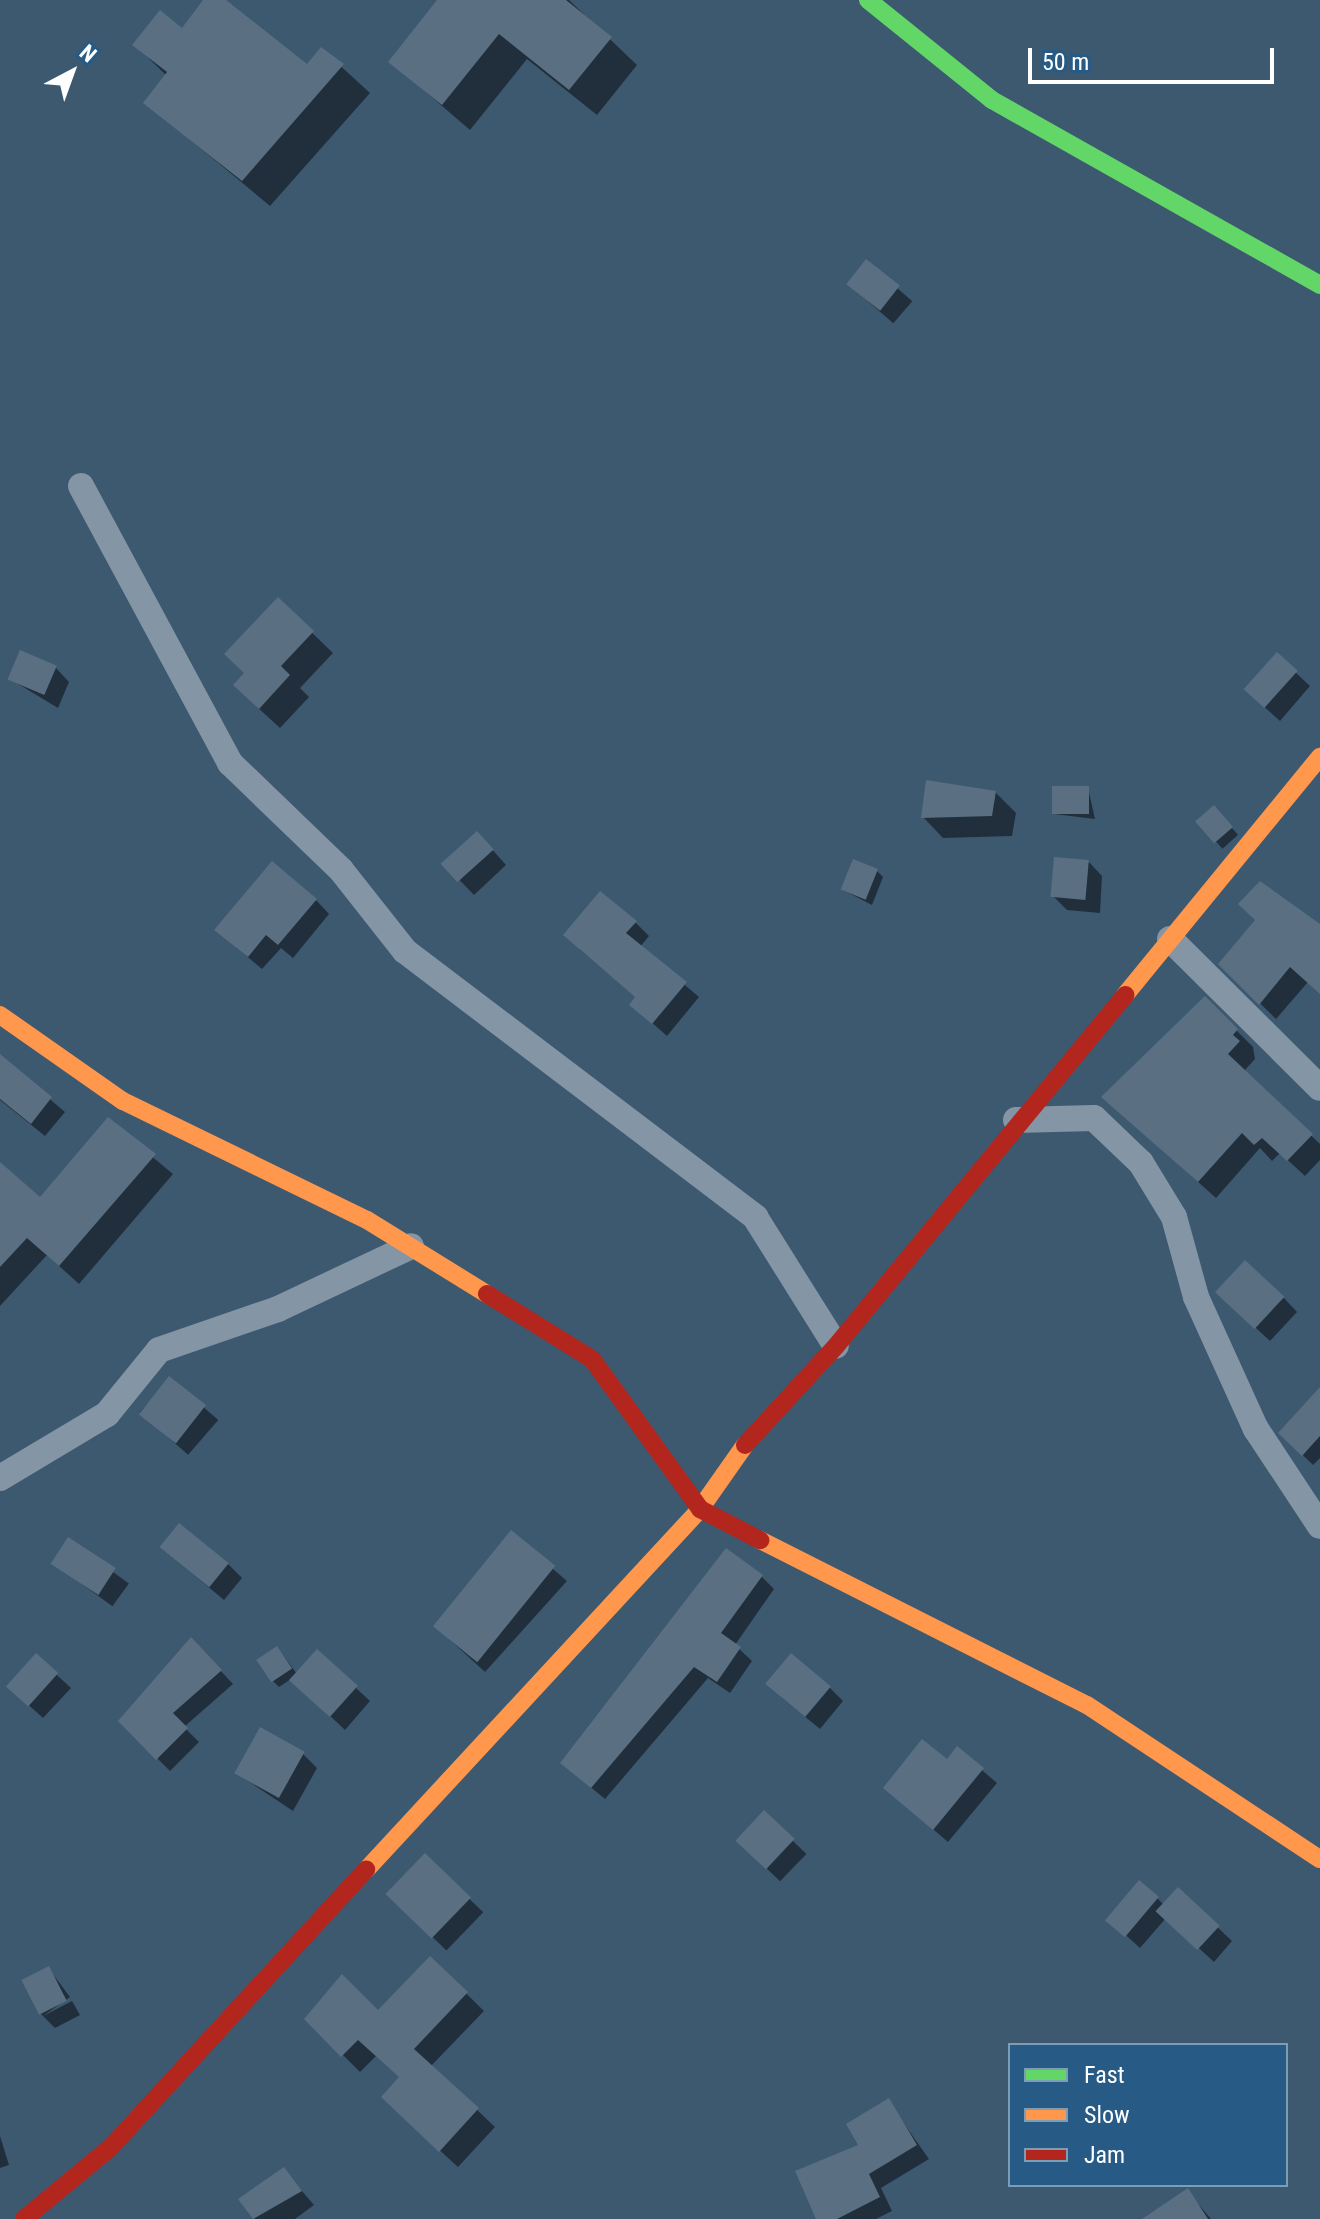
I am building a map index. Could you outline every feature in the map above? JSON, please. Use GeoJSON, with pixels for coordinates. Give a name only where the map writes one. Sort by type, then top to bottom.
{"type":"FeatureCollection","features":[{"type":"Feature","properties":{"kind":"street"},"geometry":{"type":"LineString","coordinates":[[868,0],[992,100],[1320,285]]}},
{"type":"Feature","properties":{"kind":"street"},"geometry":{"type":"LineString","coordinates":[[81,486],[230,763],[341,870],[405,951],[755,1217],[836,1346]]}},
{"type":"Feature","properties":{"kind":"street"},"geometry":{"type":"LineString","coordinates":[[24,2219],[111,2147],[700,1509],[752,1435],[836,1346],[1016,1120],[1320,757]]}},
{"type":"Feature","properties":{"kind":"street"},"geometry":{"type":"LineString","coordinates":[[1170,939],[1320,1088]]}},
{"type":"Feature","properties":{"kind":"street"},"geometry":{"type":"LineString","coordinates":[[0,1015],[123,1101],[411,1246],[592,1359],[700,1509],[1087,1705],[1320,1859]]}},
{"type":"Feature","properties":{"kind":"street"},"geometry":{"type":"LineString","coordinates":[[1016,1120],[1094,1118],[1141,1163],[1174,1217],[1196,1297],[1256,1429],[1320,1526]]}},
{"type":"Feature","properties":{"kind":"street"},"geometry":{"type":"LineString","coordinates":[[0,1478],[107,1414],[159,1350],[278,1309],[411,1246]]}},
{"type":"Feature","properties":{"kind":"building"},"geometry":{"type":"Polygon","coordinates":[[[203,0],[226,0],[307,64],[321,47],[344,64],[242,181],[143,103],[167,72],[132,45],[160,10],[182,28],[203,0]]]}},
{"type":"Feature","properties":{"kind":"building"},"geometry":{"type":"Polygon","coordinates":[[[437,0],[566,0],[612,37],[569,90],[499,34],[442,105],[388,62],[437,0]]]}},
{"type":"Feature","properties":{"kind":"building"},"geometry":{"type":"Polygon","coordinates":[[[866,259],[900,285],[880,311],[846,284],[866,259]]]}},
{"type":"Feature","properties":{"kind":"building"},"geometry":{"type":"Polygon","coordinates":[[[278,597],[314,631],[281,666],[290,675],[259,709],[233,685],[244,673],[224,654],[278,597]]]}},
{"type":"Feature","properties":{"kind":"building"},"geometry":{"type":"Polygon","coordinates":[[[20,650],[57,666],[44,695],[7,679],[20,650]]]}},
{"type":"Feature","properties":{"kind":"building"},"geometry":{"type":"Polygon","coordinates":[[[1277,652],[1298,671],[1264,708],[1244,689],[1277,652]]]}},
{"type":"Feature","properties":{"kind":"building"},"geometry":{"type":"Polygon","coordinates":[[[926,780],[996,791],[992,816],[921,818],[926,780]]]}},
{"type":"Feature","properties":{"kind":"building"},"geometry":{"type":"Polygon","coordinates":[[[1052,786],[1089,786],[1089,814],[1052,814],[1052,786]]]}},
{"type":"Feature","properties":{"kind":"building"},"geometry":{"type":"Polygon","coordinates":[[[1214,805],[1233,827],[1214,843],[1195,821],[1214,805]]]}},
{"type":"Feature","properties":{"kind":"building"},"geometry":{"type":"Polygon","coordinates":[[[477,831],[494,850],[457,882],[441,864],[477,831]]]}},
{"type":"Feature","properties":{"kind":"building"},"geometry":{"type":"Polygon","coordinates":[[[1054,857],[1089,860],[1085,900],[1051,897],[1054,857]]]}},
{"type":"Feature","properties":{"kind":"building"},"geometry":{"type":"Polygon","coordinates":[[[853,859],[878,869],[866,900],[841,890],[853,859]]]}},
{"type":"Feature","properties":{"kind":"building"},"geometry":{"type":"Polygon","coordinates":[[[272,861],[317,899],[278,945],[266,935],[248,957],[214,930],[272,861]]]}},
{"type":"Feature","properties":{"kind":"building"},"geometry":{"type":"Polygon","coordinates":[[[1260,881],[1320,924],[1320,994],[1290,967],[1259,1005],[1218,964],[1255,920],[1238,904],[1260,881]]]}},
{"type":"Feature","properties":{"kind":"building"},"geometry":{"type":"Polygon","coordinates":[[[600,891],[637,921],[626,933],[687,982],[652,1024],[629,1005],[635,997],[563,935],[600,891]]]}},
{"type":"Feature","properties":{"kind":"building"},"geometry":{"type":"Polygon","coordinates":[[[1205,996],[1238,1029],[1233,1035],[1240,1041],[1228,1054],[1313,1134],[1287,1161],[1262,1138],[1254,1145],[1242,1133],[1198,1182],[1101,1097],[1205,996]]]}},
{"type":"Feature","properties":{"kind":"building"},"geometry":{"type":"Polygon","coordinates":[[[0,1054],[52,1097],[31,1124],[0,1099],[0,1054]]]}},
{"type":"Feature","properties":{"kind":"building"},"geometry":{"type":"Polygon","coordinates":[[[108,1117],[156,1154],[59,1266],[27,1238],[0,1267],[0,1162],[40,1197],[108,1117]]]}},
{"type":"Feature","properties":{"kind":"building"},"geometry":{"type":"Polygon","coordinates":[[[1245,1260],[1284,1297],[1254,1329],[1215,1292],[1245,1260]]]}},
{"type":"Feature","properties":{"kind":"building"},"geometry":{"type":"Polygon","coordinates":[[[169,1376],[206,1405],[176,1444],[139,1415],[169,1376]]]}},
{"type":"Feature","properties":{"kind":"building"},"geometry":{"type":"Polygon","coordinates":[[[1320,1387],[1320,1436],[1302,1456],[1278,1433],[1320,1387]]]}},
{"type":"Feature","properties":{"kind":"building"},"geometry":{"type":"Polygon","coordinates":[[[179,1523],[229,1563],[209,1587],[159,1547],[179,1523]]]}},
{"type":"Feature","properties":{"kind":"building"},"geometry":{"type":"Polygon","coordinates":[[[511,1530],[555,1566],[477,1662],[433,1626],[511,1530]]]}},
{"type":"Feature","properties":{"kind":"building"},"geometry":{"type":"Polygon","coordinates":[[[68,1537],[116,1568],[98,1595],[51,1564],[68,1537]]]}},
{"type":"Feature","properties":{"kind":"building"},"geometry":{"type":"Polygon","coordinates":[[[726,1548],[763,1575],[721,1633],[741,1647],[717,1682],[694,1667],[591,1788],[560,1763],[726,1548]]]}},
{"type":"Feature","properties":{"kind":"building"},"geometry":{"type":"Polygon","coordinates":[[[191,1637],[222,1670],[173,1713],[188,1728],[156,1760],[118,1721],[191,1637]]]}},
{"type":"Feature","properties":{"kind":"building"},"geometry":{"type":"Polygon","coordinates":[[[277,1646],[292,1668],[271,1682],[256,1660],[277,1646]]]}},
{"type":"Feature","properties":{"kind":"building"},"geometry":{"type":"Polygon","coordinates":[[[317,1649],[358,1686],[330,1717],[289,1680],[317,1649]]]}},
{"type":"Feature","properties":{"kind":"building"},"geometry":{"type":"Polygon","coordinates":[[[36,1653],[58,1673],[28,1707],[6,1686],[36,1653]]]}},
{"type":"Feature","properties":{"kind":"building"},"geometry":{"type":"Polygon","coordinates":[[[791,1653],[831,1686],[805,1717],[765,1684],[791,1653]]]}},
{"type":"Feature","properties":{"kind":"building"},"geometry":{"type":"Polygon","coordinates":[[[260,1727],[305,1752],[279,1798],[234,1773],[260,1727]]]}},
{"type":"Feature","properties":{"kind":"building"},"geometry":{"type":"Polygon","coordinates":[[[922,1739],[947,1759],[957,1746],[984,1768],[933,1830],[883,1788],[922,1739]]]}},
{"type":"Feature","properties":{"kind":"building"},"geometry":{"type":"Polygon","coordinates":[[[764,1810],[795,1839],[766,1869],[735,1841],[764,1810]]]}},
{"type":"Feature","properties":{"kind":"building"},"geometry":{"type":"Polygon","coordinates":[[[425,1853],[471,1897],[431,1938],[385,1894],[425,1853]]]}},
{"type":"Feature","properties":{"kind":"building"},"geometry":{"type":"Polygon","coordinates":[[[1139,1880],[1159,1897],[1125,1937],[1105,1921],[1139,1880]]]}},
{"type":"Feature","properties":{"kind":"building"},"geometry":{"type":"Polygon","coordinates":[[[1178,1887],[1220,1926],[1197,1950],[1155,1911],[1178,1887]]]}},
{"type":"Feature","properties":{"kind":"building"},"geometry":{"type":"Polygon","coordinates":[[[430,1956],[468,1992],[414,2049],[479,2108],[439,2152],[381,2097],[399,2077],[358,2040],[341,2057],[304,2019],[342,1974],[378,2010],[430,1956]]]}},
{"type":"Feature","properties":{"kind":"building"},"geometry":{"type":"Polygon","coordinates":[[[49,1966],[67,2001],[39,2015],[21,1980],[49,1966]]]}},
{"type":"Feature","properties":{"kind":"building"},"geometry":{"type":"Polygon","coordinates":[[[889,2098],[917,2145],[869,2174],[880,2197],[837,2219],[816,2219],[795,2171],[858,2145],[846,2124],[889,2098]]]}},
{"type":"Feature","properties":{"kind":"building"},"geometry":{"type":"Polygon","coordinates":[[[284,2167],[302,2191],[253,2219],[238,2199],[284,2167]]]}},
{"type":"Feature","properties":{"kind":"building"},"geometry":{"type":"Polygon","coordinates":[[[1188,2188],[1208,2219],[1142,2219],[1188,2188]]]}},
{"type":"Feature","properties":{"kind":"traffic: fast"},"geometry":{"type":"LineString","coordinates":[[868,0],[992,100],[1320,285]]}},
{"type":"Feature","properties":{"kind":"traffic: slow"},"geometry":{"type":"LineString","coordinates":[[1125,995],[1320,757]]}},
{"type":"Feature","properties":{"kind":"traffic: slow"},"geometry":{"type":"LineString","coordinates":[[0,1015],[123,1101],[367,1220],[487,1294]]}},
{"type":"Feature","properties":{"kind":"traffic: slow"},"geometry":{"type":"LineString","coordinates":[[366,1870],[700,1509],[745,1445]]}},
{"type":"Feature","properties":{"kind":"traffic: slow"},"geometry":{"type":"LineString","coordinates":[[760,1540],[1087,1705],[1320,1859]]}},
{"type":"Feature","properties":{"kind":"traffic: jam"},"geometry":{"type":"LineString","coordinates":[[745,1445],[836,1346],[1125,995]]}},
{"type":"Feature","properties":{"kind":"traffic: jam"},"geometry":{"type":"LineString","coordinates":[[487,1294],[592,1359],[700,1509],[760,1540]]}},
{"type":"Feature","properties":{"kind":"traffic: jam"},"geometry":{"type":"LineString","coordinates":[[24,2219],[111,2147],[366,1870]]}}]}
